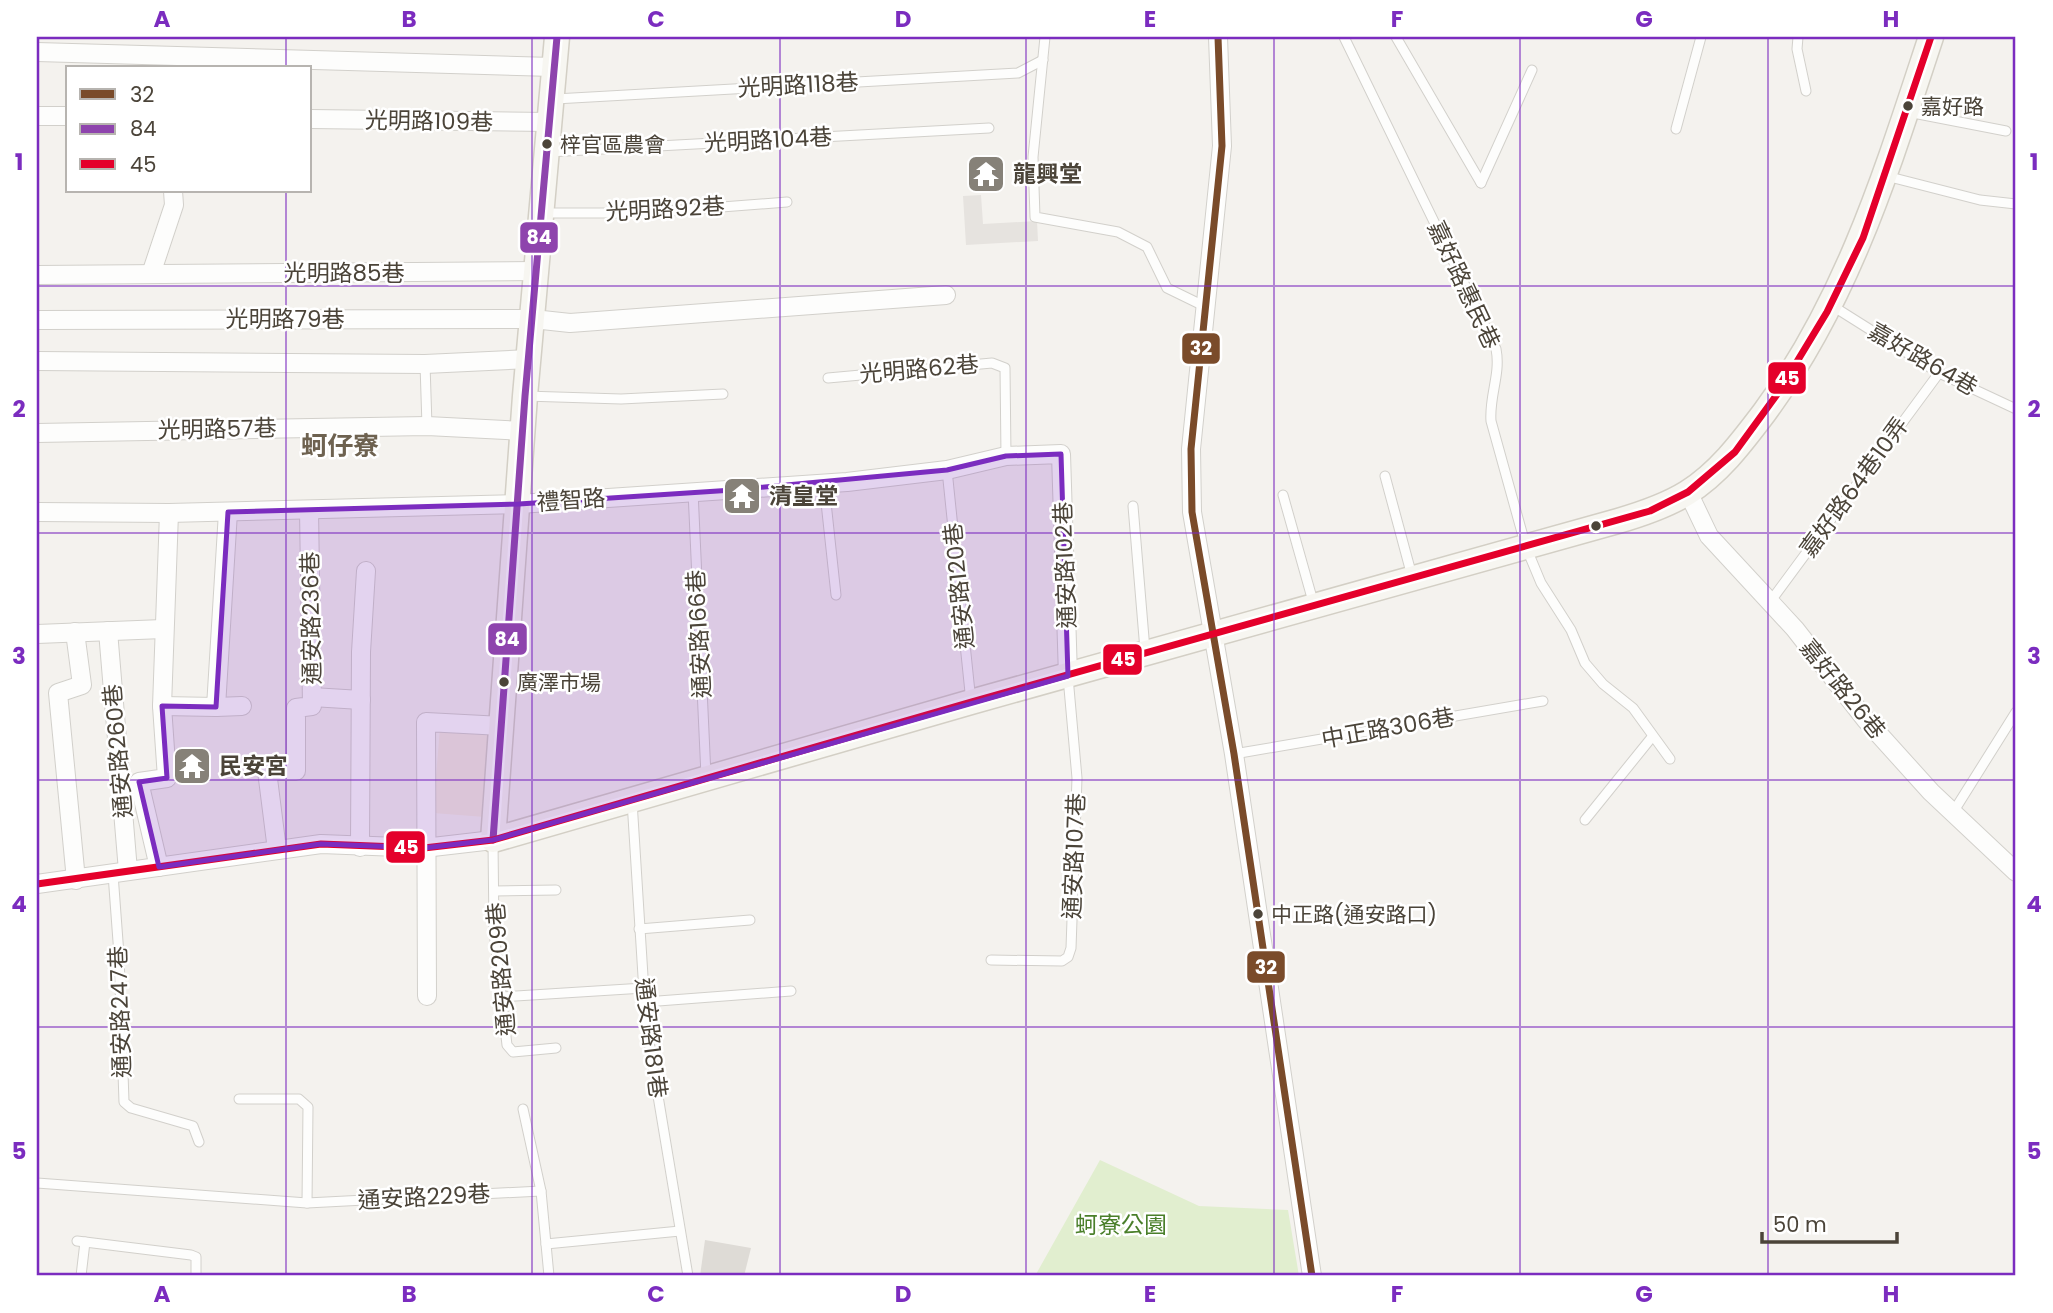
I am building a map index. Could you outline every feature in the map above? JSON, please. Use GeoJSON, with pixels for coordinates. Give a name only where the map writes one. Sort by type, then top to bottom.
{"type":"FeatureCollection","features":[{"type":"Feature","properties":{"kind":"street"},"geometry":{"type":"LineString","coordinates":[[493,840],[525,396],[557,37]]}},
{"type":"Feature","properties":{"kind":"street"},"geometry":{"type":"LineString","coordinates":[[1218,37],[1222,146],[1191,462],[1192,512],[1234,754],[1312,1276]]}},
{"type":"Feature","properties":{"kind":"street"},"geometry":{"type":"LineString","coordinates":[[37,884],[321,844],[424,848],[493,840],[706,777],[1068,677],[1145,652],[1212,636],[1650,511],[1688,492],[1735,452],[1778,393],[1831,306],[1863,237],[1931,37]]}},
{"type":"Feature","properties":{"kind":"street"},"geometry":{"type":"LineString","coordinates":[[37,52],[553,66]]}},
{"type":"Feature","properties":{"kind":"street","name":"光明路109巷"},"geometry":{"type":"LineString","coordinates":[[312,119],[549,111]]}},
{"type":"Feature","properties":{"kind":"street"},"geometry":{"type":"LineString","coordinates":[[37,116],[66,116]]}},
{"type":"Feature","properties":{"kind":"street"},"geometry":{"type":"LineString","coordinates":[[151,274],[174,205],[173,192]]}},
{"type":"Feature","properties":{"kind":"street","name":"光明路85巷"},"geometry":{"type":"LineString","coordinates":[[37,275],[538,271]]}},
{"type":"Feature","properties":{"kind":"street","name":"光明路79巷"},"geometry":{"type":"LineString","coordinates":[[37,320],[533,319],[570,323],[946,295]]}},
{"type":"Feature","properties":{"kind":"street","name":"光明路79巷"},"geometry":{"type":"LineString","coordinates":[[37,361],[425,364],[529,359]]}},
{"type":"Feature","properties":{"kind":"street","name":"光明路57巷"},"geometry":{"type":"LineString","coordinates":[[37,433],[427,426],[523,431]]}},
{"type":"Feature","properties":{"kind":"street","name":"禮智路"},"geometry":{"type":"LineString","coordinates":[[37,512],[169,513],[519,505],[824,484],[947,470],[1006,456],[1061,454]]}},
{"type":"Feature","properties":{"kind":"street","name":"通安路102巷"},"geometry":{"type":"LineString","coordinates":[[1061,454],[1068,677]]}},
{"type":"Feature","properties":{"kind":"street","name":"嘉好路26巷"},"geometry":{"type":"LineString","coordinates":[[1688,492],[1709,536],[1770,602],[1866,720],[1952,814],[2016,872]]}},
{"type":"Feature","properties":{"kind":"street","name":"通安路236巷"},"geometry":{"type":"LineString","coordinates":[[277,850],[267,771],[296,771],[296,708],[312,706],[309,510]]}},
{"type":"Feature","properties":{"kind":"street"},"geometry":{"type":"LineString","coordinates":[[216,707],[228,512]]}},
{"type":"Feature","properties":{"kind":"street"},"geometry":{"type":"LineString","coordinates":[[159,867],[139,782],[167,778],[162,706],[169,513]]}},
{"type":"Feature","properties":{"kind":"street"},"geometry":{"type":"LineString","coordinates":[[360,847],[361,700],[366,571]]}},
{"type":"Feature","properties":{"kind":"street"},"geometry":{"type":"LineString","coordinates":[[37,634],[163,629]]}},
{"type":"Feature","properties":{"kind":"street","name":"通安路260巷"},"geometry":{"type":"LineString","coordinates":[[108,631],[120,872]]}},
{"type":"Feature","properties":{"kind":"street"},"geometry":{"type":"LineString","coordinates":[[75,632],[82,685],[58,693],[76,880]]}},
{"type":"Feature","properties":{"kind":"street"},"geometry":{"type":"LineString","coordinates":[[312,696],[361,700]]}},
{"type":"Feature","properties":{"kind":"street"},"geometry":{"type":"LineString","coordinates":[[162,706],[242,706]]}},
{"type":"Feature","properties":{"kind":"street"},"geometry":{"type":"LineString","coordinates":[[427,996],[424,848],[426,722],[502,726]]}},
{"type":"Feature","properties":{"kind":"lane"},"geometry":{"type":"LineString","coordinates":[[1045,37],[1033,157],[1035,217],[1118,232],[1147,247],[1167,288],[1207,308]]}},
{"type":"Feature","properties":{"kind":"lane","name":"嘉好路惠民巷"},"geometry":{"type":"LineString","coordinates":[[1344,37],[1496,349],[1499,362],[1490,402],[1491,421],[1526,547],[1541,583],[1571,630],[1585,663],[1603,684],[1633,708],[1670,759]]}},
{"type":"Feature","properties":{"kind":"lane"},"geometry":{"type":"LineString","coordinates":[[1396,37],[1480,183],[1532,70]]}},
{"type":"Feature","properties":{"kind":"lane"},"geometry":{"type":"LineString","coordinates":[[1676,128],[1701,37]]}},
{"type":"Feature","properties":{"kind":"lane"},"geometry":{"type":"LineString","coordinates":[[1798,37],[1797,49],[1806,91]]}},
{"type":"Feature","properties":{"kind":"lane","name":"光明路118巷"},"geometry":{"type":"LineString","coordinates":[[549,111],[1018,73],[1043,61]]}},
{"type":"Feature","properties":{"kind":"lane"},"geometry":{"type":"LineString","coordinates":[[1906,112],[1952,123],[2006,131]]}},
{"type":"Feature","properties":{"kind":"lane","name":"光明路104巷"},"geometry":{"type":"LineString","coordinates":[[546,152],[989,128]]}},
{"type":"Feature","properties":{"kind":"lane"},"geometry":{"type":"LineString","coordinates":[[1884,175],[1980,200],[2016,204]]}},
{"type":"Feature","properties":{"kind":"lane","name":"光明路92巷"},"geometry":{"type":"LineString","coordinates":[[543,212],[644,213],[787,202]]}},
{"type":"Feature","properties":{"kind":"lane","name":"嘉好路64巷"},"geometry":{"type":"LineString","coordinates":[[1831,306],[1939,373],[2016,409]]}},
{"type":"Feature","properties":{"kind":"lane","name":"光明路62巷"},"geometry":{"type":"LineString","coordinates":[[828,378],[992,363],[1005,368],[1006,456]]}},
{"type":"Feature","properties":{"kind":"lane"},"geometry":{"type":"LineString","coordinates":[[425,364],[427,426]]}},
{"type":"Feature","properties":{"kind":"lane","name":"嘉好路64巷10弄"},"geometry":{"type":"LineString","coordinates":[[1770,602],[1939,373]]}},
{"type":"Feature","properties":{"kind":"lane"},"geometry":{"type":"LineString","coordinates":[[525,396],[621,399],[723,394]]}},
{"type":"Feature","properties":{"kind":"lane","name":"通安路120巷"},"geometry":{"type":"LineString","coordinates":[[947,470],[971,702]]}},
{"type":"Feature","properties":{"kind":"lane"},"geometry":{"type":"LineString","coordinates":[[1385,477],[1412,577]]}},
{"type":"Feature","properties":{"kind":"lane"},"geometry":{"type":"LineString","coordinates":[[824,484],[835,595]]}},
{"type":"Feature","properties":{"kind":"lane","name":"通安路166巷"},"geometry":{"type":"LineString","coordinates":[[693,491],[706,777]]}},
{"type":"Feature","properties":{"kind":"lane"},"geometry":{"type":"LineString","coordinates":[[1283,495],[1314,605]]}},
{"type":"Feature","properties":{"kind":"lane"},"geometry":{"type":"LineString","coordinates":[[1133,506],[1145,652]]}},
{"type":"Feature","properties":{"kind":"lane","name":"通安路107巷"},"geometry":{"type":"LineString","coordinates":[[991,960],[1062,961],[1071,948],[1077,778],[1068,677]]}},
{"type":"Feature","properties":{"kind":"lane","name":"中正路306巷"},"geometry":{"type":"LineString","coordinates":[[1234,754],[1543,701]]}},
{"type":"Feature","properties":{"kind":"lane"},"geometry":{"type":"LineString","coordinates":[[1952,814],[2016,712]]}},
{"type":"Feature","properties":{"kind":"lane"},"geometry":{"type":"LineString","coordinates":[[1585,820],[1652,737]]}},
{"type":"Feature","properties":{"kind":"lane","name":"通安路181巷"},"geometry":{"type":"LineString","coordinates":[[632,799],[643,988],[688,1276]]}},
{"type":"Feature","properties":{"kind":"lane","name":"通安路209巷"},"geometry":{"type":"LineString","coordinates":[[493,840],[501,997],[509,1049],[513,1052],[556,1048]]}},
{"type":"Feature","properties":{"kind":"lane","name":"通安路247巷"},"geometry":{"type":"LineString","coordinates":[[120,872],[124,1102],[131,1108],[193,1126],[199,1142]]}},
{"type":"Feature","properties":{"kind":"lane"},"geometry":{"type":"LineString","coordinates":[[494,891],[556,890]]}},
{"type":"Feature","properties":{"kind":"lane"},"geometry":{"type":"LineString","coordinates":[[639,929],[750,920]]}},
{"type":"Feature","properties":{"kind":"lane"},"geometry":{"type":"LineString","coordinates":[[501,997],[643,988]]}},
{"type":"Feature","properties":{"kind":"lane"},"geometry":{"type":"LineString","coordinates":[[645,1002],[791,991]]}},
{"type":"Feature","properties":{"kind":"lane"},"geometry":{"type":"LineString","coordinates":[[37,1183],[307,1203],[308,1107],[305,1102],[299,1099],[239,1099]]}},
{"type":"Feature","properties":{"kind":"lane"},"geometry":{"type":"LineString","coordinates":[[523,1109],[541,1191],[549,1276]]}},
{"type":"Feature","properties":{"kind":"lane","name":"通安路229巷"},"geometry":{"type":"LineString","coordinates":[[307,1203],[541,1191]]}},
{"type":"Feature","properties":{"kind":"lane"},"geometry":{"type":"LineString","coordinates":[[546,1244],[680,1231]]}},
{"type":"Feature","properties":{"kind":"lane"},"geometry":{"type":"LineString","coordinates":[[81,1276],[81,1241],[191,1255],[196,1258],[196,1276]]}},
{"type":"Feature","properties":{"kind":"highlighted area"},"geometry":{"type":"Polygon","coordinates":[[[1061,454],[1068,676],[493,840],[424,848],[321,844],[159,867],[139,782],[167,778],[162,706],[216,707],[228,512],[519,504],[733,490],[947,470],[1006,456],[1061,454]]]}},
{"type":"Feature","properties":{"kind":"shaded area"},"geometry":{"type":"Polygon","coordinates":[[[981,195],[983,224],[1037,221],[1038,241],[966,245],[963,196],[981,195]]]}},
{"type":"Feature","properties":{"kind":"shaded area"},"geometry":{"type":"Polygon","coordinates":[[[440,728],[492,732],[485,817],[433,813],[440,728]]]}},
{"type":"Feature","properties":{"kind":"green space","name":"蚵寮公園"},"geometry":{"type":"Polygon","coordinates":[[[1100,1160],[1199,1206],[1288,1210],[1299,1276],[1035,1276],[1100,1160]]]}},
{"type":"Feature","properties":{"kind":"building"},"geometry":{"type":"Polygon","coordinates":[[[705,1240],[751,1248],[744,1276],[700,1276],[705,1240]]]}},
{"type":"Feature","properties":{"kind":"transit line","name":"84"},"geometry":{"type":"LineString","coordinates":[[493,840],[525,396],[557,37]]}},
{"type":"Feature","properties":{"kind":"transit line","name":"32"},"geometry":{"type":"LineString","coordinates":[[1218,37],[1222,146],[1191,449],[1192,512],[1234,754],[1312,1276]]}},
{"type":"Feature","properties":{"kind":"transit line","name":"45"},"geometry":{"type":"LineString","coordinates":[[37,884],[321,844],[424,848],[493,840],[1650,511],[1688,492],[1735,452],[1778,393],[1827,312],[1863,238],[1931,37]]}},
{"type":"Feature","properties":{"kind":"place","name":"嘉好路"},"geometry":{"type":"Point","coordinates":[1908,106]}},
{"type":"Feature","properties":{"kind":"place","name":"梓官區農會"},"geometry":{"type":"Point","coordinates":[547,144]}},
{"type":"Feature","properties":{"kind":"place","name":"龍興堂"},"geometry":{"type":"Point","coordinates":[986,174]}},
{"type":"Feature","properties":{"kind":"place","name":"清皇堂"},"geometry":{"type":"Point","coordinates":[742,496]}},
{"type":"Feature","properties":{"kind":"place","name":"廣澤市場"},"geometry":{"type":"Point","coordinates":[504,682]}},
{"type":"Feature","properties":{"kind":"place","name":"民安宮"},"geometry":{"type":"Point","coordinates":[192,766]}},
{"type":"Feature","properties":{"kind":"place","name":"中正路(通安路口)"},"geometry":{"type":"Point","coordinates":[1258,914]}},
{"type":"Feature","properties":{"kind":"district","name":"蚵仔寮"},"geometry":{"type":"Point","coordinates":[340,446]}}]}
